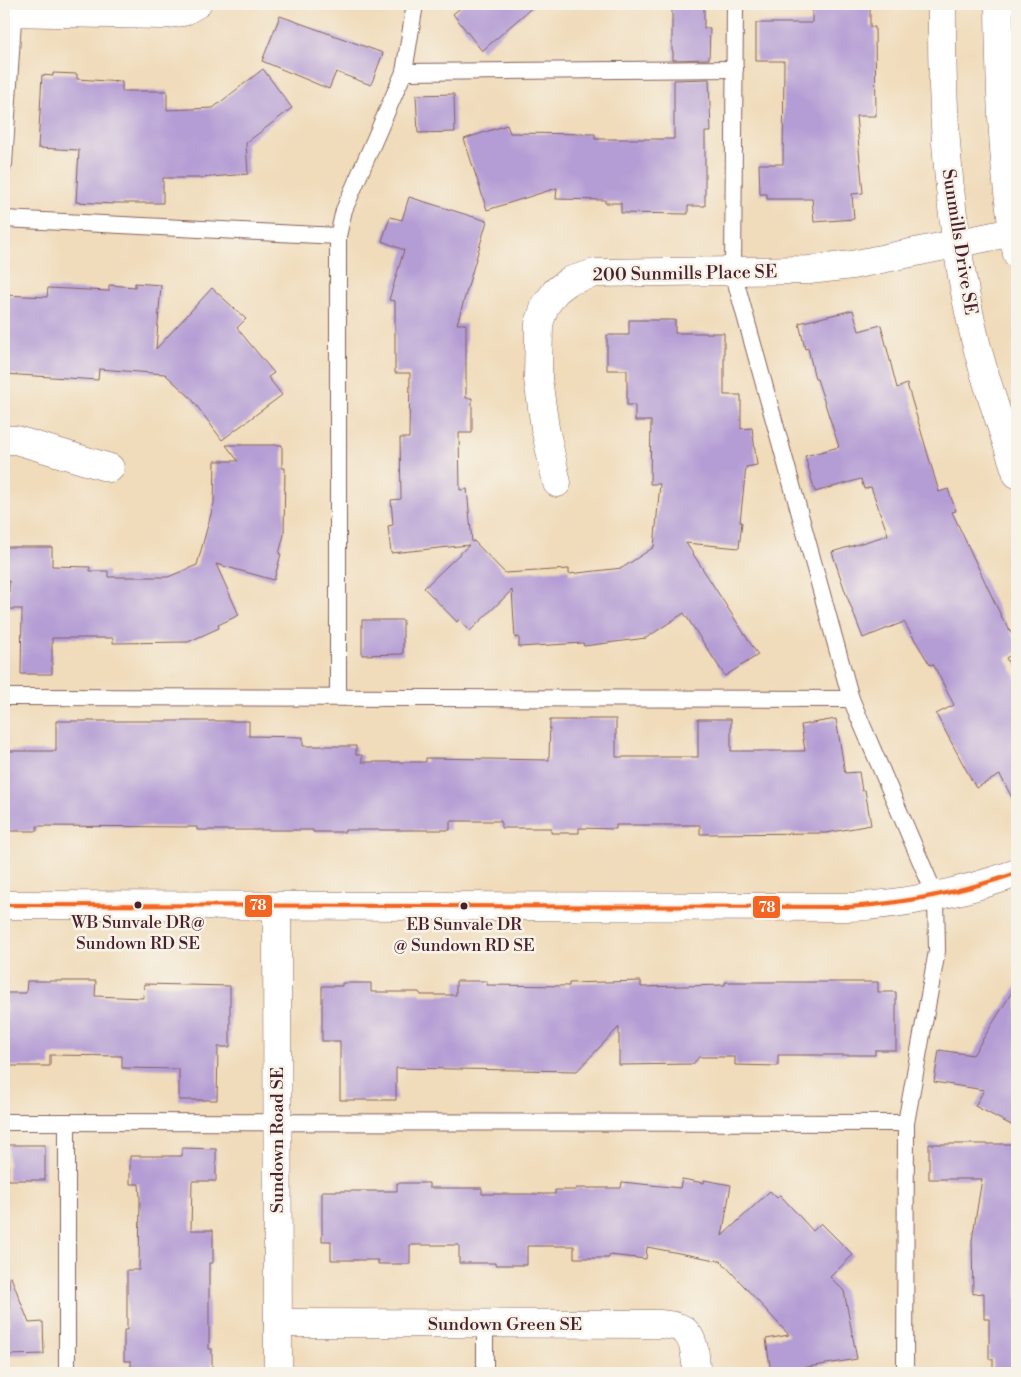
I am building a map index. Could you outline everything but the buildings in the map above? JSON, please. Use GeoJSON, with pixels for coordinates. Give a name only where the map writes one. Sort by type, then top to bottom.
{"type":"FeatureCollection","features":[{"type":"Feature","properties":{"kind":"street"},"geometry":{"type":"LineString","coordinates":[[11,9],[162,15],[183,12],[197,4]]}},
{"type":"Feature","properties":{"kind":"street","name":"Sunmills Drive SE"},"geometry":{"type":"LineString","coordinates":[[942,4],[941,67],[945,136],[956,243],[976,343],[995,409],[1017,474]]}},
{"type":"Feature","properties":{"kind":"street"},"geometry":{"type":"LineString","coordinates":[[999,4],[1000,74],[1005,156],[1016,239]]}},
{"type":"Feature","properties":{"kind":"street","name":"200 Sunmills Place SE"},"geometry":{"type":"LineString","coordinates":[[557,483],[544,428],[538,379],[539,324],[546,306],[556,292],[568,281],[595,273],[809,270],[861,263],[956,243],[1016,239]]}},
{"type":"Feature","properties":{"kind":"street"},"geometry":{"type":"LineString","coordinates":[[4,440],[16,440],[110,468]]}},
{"type":"Feature","properties":{"kind":"street"},"geometry":{"type":"LineString","coordinates":[[4,905],[849,907],[886,905],[936,897],[979,886],[1017,873]]}},
{"type":"Feature","properties":{"kind":"street","name":"Sundown Road SE"},"geometry":{"type":"LineString","coordinates":[[277,906],[278,1373]]}},
{"type":"Feature","properties":{"kind":"street","name":"Sundown Green SE"},"geometry":{"type":"LineString","coordinates":[[278,1323],[661,1324],[677,1326],[688,1333],[694,1348],[696,1373]]}},
{"type":"Feature","properties":{"kind":"lane"},"geometry":{"type":"LineString","coordinates":[[338,697],[338,236],[344,210],[404,72],[415,4]]}},
{"type":"Feature","properties":{"kind":"lane"},"geometry":{"type":"LineString","coordinates":[[735,4],[733,272],[851,699],[936,897],[937,951],[906,1123],[905,1373]]}},
{"type":"Feature","properties":{"kind":"lane"},"geometry":{"type":"LineString","coordinates":[[4,164],[11,9]]}},
{"type":"Feature","properties":{"kind":"lane"},"geometry":{"type":"LineString","coordinates":[[404,72],[735,69]]}},
{"type":"Feature","properties":{"kind":"lane"},"geometry":{"type":"LineString","coordinates":[[4,219],[338,236]]}},
{"type":"Feature","properties":{"kind":"lane"},"geometry":{"type":"LineString","coordinates":[[4,697],[851,699]]}},
{"type":"Feature","properties":{"kind":"lane"},"geometry":{"type":"LineString","coordinates":[[4,1122],[906,1123]]}},
{"type":"Feature","properties":{"kind":"lane"},"geometry":{"type":"LineString","coordinates":[[67,1122],[67,1373]]}},
{"type":"Feature","properties":{"kind":"lane"},"geometry":{"type":"LineString","coordinates":[[485,1324],[485,1373]]}},
{"type":"Feature","properties":{"kind":"transit line","name":"78"},"geometry":{"type":"LineString","coordinates":[[4,905],[849,907],[892,903],[934,896],[976,886],[1017,873]]}},
{"type":"Feature","properties":{"kind":"place","name":"WB Sunvale DR@ Sundown RD SE"},"geometry":{"type":"Point","coordinates":[138,905]}},
{"type":"Feature","properties":{"kind":"place","name":"EB Sunvale DR @ Sundown RD SE"},"geometry":{"type":"Point","coordinates":[464,906]}}]}
